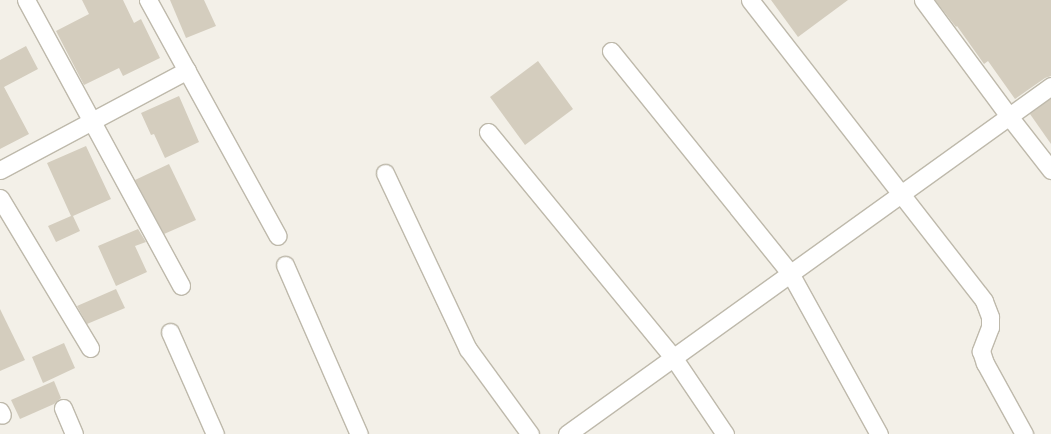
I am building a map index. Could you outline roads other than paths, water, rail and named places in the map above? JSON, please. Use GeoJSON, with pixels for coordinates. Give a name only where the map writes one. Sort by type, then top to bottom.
{"type":"FeatureCollection","features":[{"type":"Feature","properties":{"kind":"street"},"geometry":{"type":"LineString","coordinates":[[26,0],[181,286]]}},
{"type":"Feature","properties":{"kind":"street"},"geometry":{"type":"LineString","coordinates":[[148,0],[278,236]]}},
{"type":"Feature","properties":{"kind":"street"},"geometry":{"type":"LineString","coordinates":[[750,0],[984,300],[990,317],[990,327],[981,351],[985,363],[1024,434]]}},
{"type":"Feature","properties":{"kind":"street"},"geometry":{"type":"LineString","coordinates":[[923,0],[1008,115],[1051,170]]}},
{"type":"Feature","properties":{"kind":"street"},"geometry":{"type":"LineString","coordinates":[[611,51],[790,273],[879,434]]}},
{"type":"Feature","properties":{"kind":"street"},"geometry":{"type":"LineString","coordinates":[[0,170],[187,70]]}},
{"type":"Feature","properties":{"kind":"street"},"geometry":{"type":"LineString","coordinates":[[567,434],[1008,115],[1051,86]]}},
{"type":"Feature","properties":{"kind":"street"},"geometry":{"type":"LineString","coordinates":[[488,132],[673,357],[725,434]]}},
{"type":"Feature","properties":{"kind":"street"},"geometry":{"type":"LineString","coordinates":[[385,174],[468,349],[530,434]]}},
{"type":"Feature","properties":{"kind":"street"},"geometry":{"type":"LineString","coordinates":[[0,198],[90,348]]}},
{"type":"Feature","properties":{"kind":"street"},"geometry":{"type":"LineString","coordinates":[[285,265],[359,434]]}},
{"type":"Feature","properties":{"kind":"street"},"geometry":{"type":"LineString","coordinates":[[170,332],[215,434]]}},
{"type":"Feature","properties":{"kind":"street"},"geometry":{"type":"LineString","coordinates":[[63,408],[74,434]]}}]}
